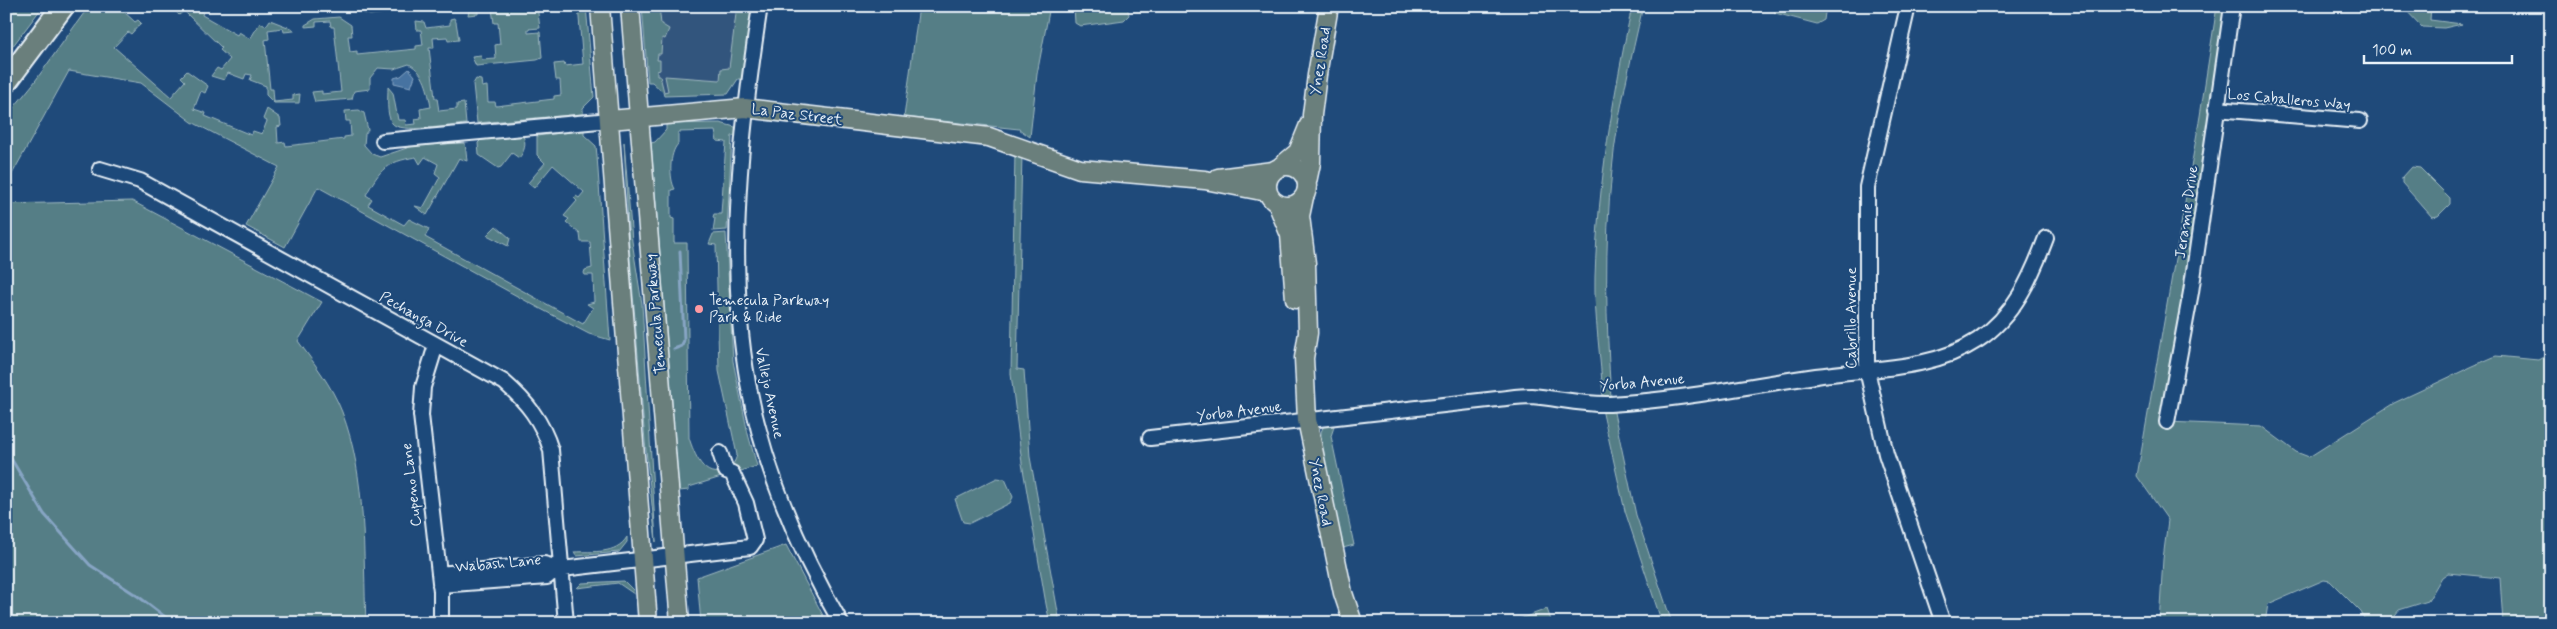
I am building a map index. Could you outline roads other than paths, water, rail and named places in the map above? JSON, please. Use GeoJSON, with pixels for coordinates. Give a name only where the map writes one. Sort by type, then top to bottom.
{"type":"FeatureCollection","features":[{"type":"Feature","properties":{"kind":"highway"},"geometry":{"type":"LineString","coordinates":[[6,82],[63,6]]}},
{"type":"Feature","properties":{"kind":"main road","name":"Temecula Parkway"},"geometry":{"type":"LineString","coordinates":[[600,6],[648,623]]}},
{"type":"Feature","properties":{"kind":"main road","name":"Temecula Parkway"},"geometry":{"type":"LineString","coordinates":[[630,6],[680,623]]}},
{"type":"Feature","properties":{"kind":"main road","name":"Ynez Road"},"geometry":{"type":"LineString","coordinates":[[1329,6],[1316,75],[1312,115],[1313,137],[1300,216],[1306,263],[1308,333],[1304,358],[1307,420],[1342,594],[1353,623]]}},
{"type":"Feature","properties":{"kind":"main road","name":"La Paz Street"},"geometry":{"type":"LineString","coordinates":[[610,120],[745,108],[989,136],[1080,169],[1205,180],[1272,198]]}},
{"type":"Feature","properties":{"kind":"main road","name":"Ynez Road"},"geometry":{"type":"LineString","coordinates":[[1277,168],[1298,152],[1312,115]]}},
{"type":"Feature","properties":{"kind":"main road"},"geometry":{"type":"LineString","coordinates":[[1291,166],[1299,170],[1305,190],[1288,206],[1272,198],[1267,181],[1277,168],[1291,166]]}},
{"type":"Feature","properties":{"kind":"main road","name":"La Paz Street"},"geometry":{"type":"LineString","coordinates":[[1205,180],[1277,168]]}},
{"type":"Feature","properties":{"kind":"main road","name":"Ynez Road"},"geometry":{"type":"LineString","coordinates":[[1272,198],[1290,235],[1297,345],[1304,358]]}},
{"type":"Feature","properties":{"kind":"street","name":"Vallejo Avenue"},"geometry":{"type":"LineString","coordinates":[[760,6],[745,108],[738,231],[739,296],[748,383],[757,420],[788,517],[818,584],[840,623]]}},
{"type":"Feature","properties":{"kind":"street","name":"Cabrillo Avenue"},"geometry":{"type":"LineString","coordinates":[[1908,6],[1868,186],[1867,370],[1886,454],[1943,623]]}},
{"type":"Feature","properties":{"kind":"street","name":"Jeramie Drive"},"geometry":{"type":"LineString","coordinates":[[2167,422],[2191,292],[2232,6]]}},
{"type":"Feature","properties":{"kind":"street","name":"Los Caballeros Way"},"geometry":{"type":"LineString","coordinates":[[2216,109],[2360,121]]}},
{"type":"Feature","properties":{"kind":"street","name":"La Paz Street"},"geometry":{"type":"LineString","coordinates":[[383,141],[610,120]]}},
{"type":"Feature","properties":{"kind":"street","name":"Pechanga Drive"},"geometry":{"type":"LineString","coordinates":[[100,169],[140,181],[504,382],[535,414],[545,432],[551,450],[559,569],[566,623]]}},
{"type":"Feature","properties":{"kind":"street","name":"Yorba Avenue"},"geometry":{"type":"LineString","coordinates":[[1150,438],[1449,403],[1530,396],[1572,402],[1616,403],[1915,364],[1952,353],[1977,340],[2013,306],[2029,282],[2046,238]]}},
{"type":"Feature","properties":{"kind":"street","name":"Cupeno Lane"},"geometry":{"type":"LineString","coordinates":[[436,344],[423,387],[420,415],[439,580],[441,623]]}},
{"type":"Feature","properties":{"kind":"street","name":"Wabash Lane"},"geometry":{"type":"LineString","coordinates":[[439,580],[547,577],[559,569],[644,560],[675,554],[750,547],[754,540],[746,503],[732,473],[726,470],[720,453]]}},
{"type":"Feature","properties":{"kind":"waterway"},"geometry":{"type":"LineString","coordinates":[[674,349],[682,346],[684,340],[680,251]]}},
{"type":"Feature","properties":{"kind":"waterway"},"geometry":{"type":"LineString","coordinates":[[6,450],[44,514],[90,565],[139,597],[173,623]]}},
{"type":"Feature","properties":{"kind":"place","name":"Temecula Parkway Park & Ride"},"geometry":{"type":"Point","coordinates":[699,309]}}]}
